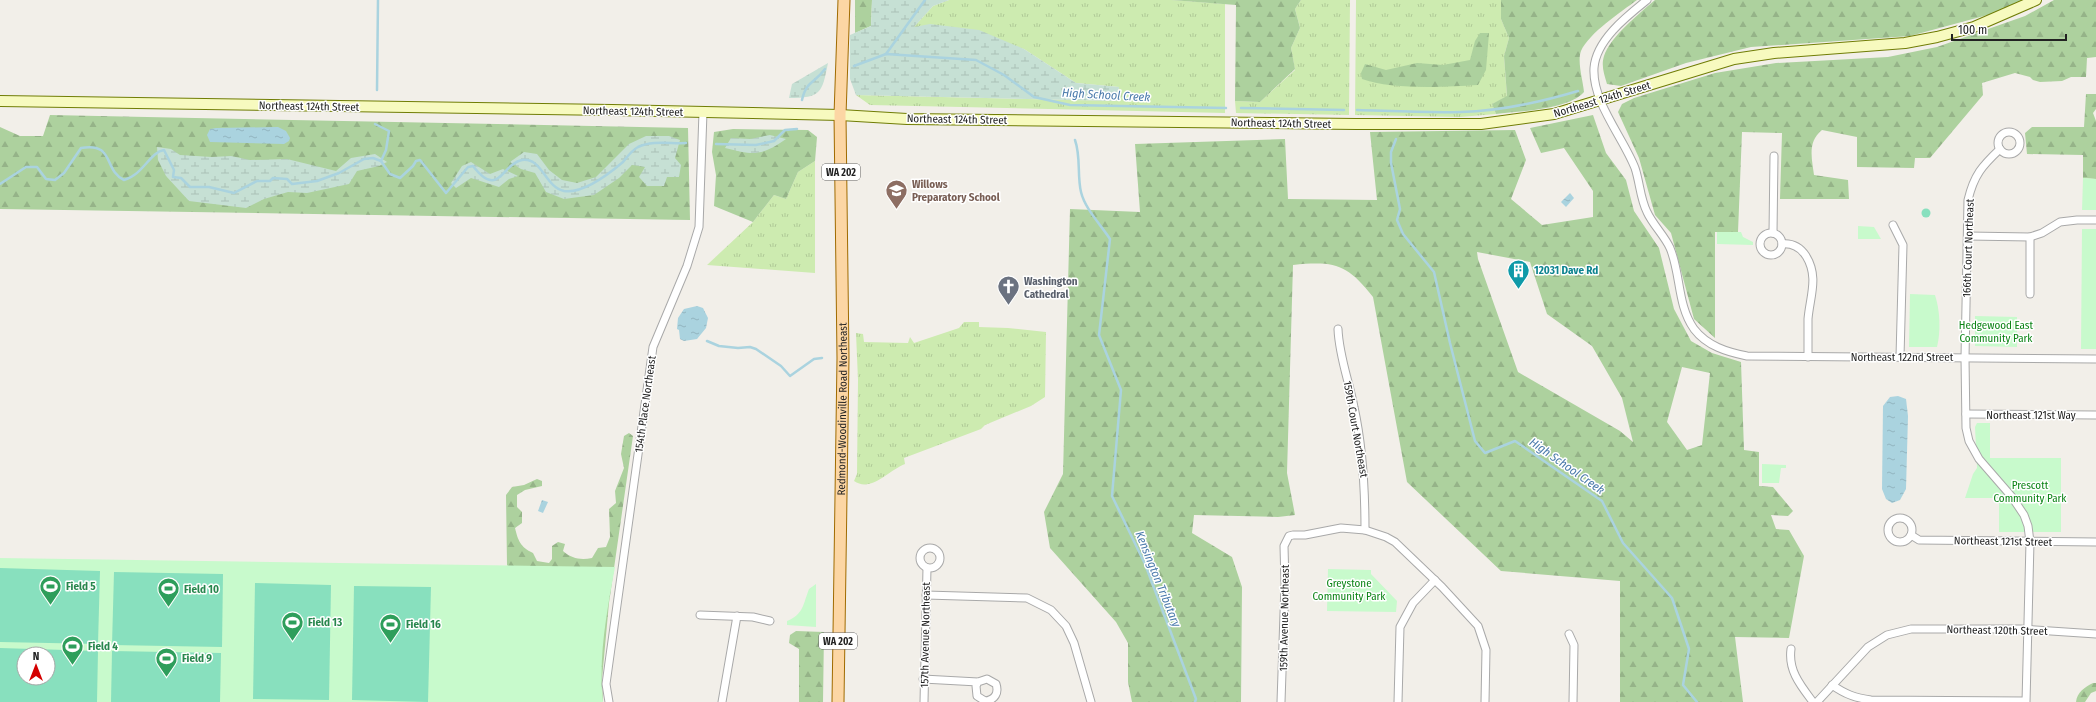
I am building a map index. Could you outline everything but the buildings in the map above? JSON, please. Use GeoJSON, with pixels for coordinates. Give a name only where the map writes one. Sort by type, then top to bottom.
{"type":"FeatureCollection","features":[{"type":"Feature","properties":{"kind":"main road","name":"WA 202"},"geometry":{"type":"LineString","coordinates":[[840,115],[844,0]]}},
{"type":"Feature","properties":{"kind":"main road","name":"Redmond-Woodinville Road Northeast"},"geometry":{"type":"LineString","coordinates":[[838,702],[843,358],[840,115]]}},
{"type":"Feature","properties":{"kind":"street","name":"Northeast 122nd Street"},"geometry":{"type":"LineString","coordinates":[[1647,0],[1617,27],[1599,50],[1594,67],[1594,78],[1602,100],[1635,169],[1642,200],[1647,213],[1670,248],[1683,307],[1688,319],[1702,337],[1725,351],[1747,356],[2096,359]]}},
{"type":"Feature","properties":{"kind":"street","name":"Northeast 124th Street"},"geometry":{"type":"LineString","coordinates":[[0,101],[703,112],[840,115],[931,119],[1459,125],[1530,118],[1554,114],[1734,59],[1774,53],[1905,43],[1937,38],[1974,27],[2036,0]]}},
{"type":"Feature","properties":{"kind":"street","name":"154th Place Northeast"},"geometry":{"type":"LineString","coordinates":[[609,702],[606,684],[653,347],[687,266],[699,227],[703,112]]}},
{"type":"Feature","properties":{"kind":"street","name":"166th Court Northeast"},"geometry":{"type":"LineString","coordinates":[[2000,149],[1980,168],[1972,182],[1968,200],[1965,358],[1966,428],[1974,451],[2019,507],[2028,526],[2030,542],[2026,701]]}},
{"type":"Feature","properties":{"kind":"street"},"geometry":{"type":"LineString","coordinates":[[1773,233],[1774,156]]}},
{"type":"Feature","properties":{"kind":"street"},"geometry":{"type":"LineString","coordinates":[[1968,236],[2030,237],[2042,233],[2060,222],[2096,220]]}},
{"type":"Feature","properties":{"kind":"street"},"geometry":{"type":"LineString","coordinates":[[1893,224],[1903,245],[1900,357]]}},
{"type":"Feature","properties":{"kind":"street"},"geometry":{"type":"LineString","coordinates":[[1773,233],[1779,237],[1782,244],[1780,251],[1774,255],[1767,255],[1762,250],[1761,240],[1766,234],[1773,233]]}},
{"type":"Feature","properties":{"kind":"street"},"geometry":{"type":"LineString","coordinates":[[2030,237],[2030,294]]}},
{"type":"Feature","properties":{"kind":"street"},"geometry":{"type":"LineString","coordinates":[[1782,244],[1796,246],[1803,252],[1811,264],[1814,274],[1814,288],[1808,319],[1808,357]]}},
{"type":"Feature","properties":{"kind":"street","name":"159th Court Northeast"},"geometry":{"type":"LineString","coordinates":[[1338,329],[1338,342],[1354,408],[1365,483],[1365,530]]}},
{"type":"Feature","properties":{"kind":"street","name":"Northeast 121st Way"},"geometry":{"type":"LineString","coordinates":[[1966,414],[2096,415]]}},
{"type":"Feature","properties":{"kind":"street","name":"159th Avenue Northeast"},"geometry":{"type":"LineString","coordinates":[[1281,702],[1285,584],[1284,546],[1289,536],[1341,528],[1365,530]]}},
{"type":"Feature","properties":{"kind":"street"},"geometry":{"type":"LineString","coordinates":[[1365,530],[1386,537],[1394,542],[1435,580],[1478,626],[1486,650],[1485,702]]}},
{"type":"Feature","properties":{"kind":"street","name":"Northeast 121st Street"},"geometry":{"type":"LineString","coordinates":[[1911,536],[1919,540],[2096,542]]}},
{"type":"Feature","properties":{"kind":"street","name":"157th Avenue Northeast"},"geometry":{"type":"LineString","coordinates":[[924,702],[923,679],[927,568]]}},
{"type":"Feature","properties":{"kind":"street"},"geometry":{"type":"LineString","coordinates":[[1398,702],[1400,627],[1414,603],[1435,580]]}},
{"type":"Feature","properties":{"kind":"street"},"geometry":{"type":"LineString","coordinates":[[926,595],[1027,598],[1051,610],[1066,626],[1074,643],[1091,702]]}},
{"type":"Feature","properties":{"kind":"street"},"geometry":{"type":"LineString","coordinates":[[700,615],[753,617],[770,621]]}},
{"type":"Feature","properties":{"kind":"street"},"geometry":{"type":"LineString","coordinates":[[722,702],[737,616]]}},
{"type":"Feature","properties":{"kind":"street","name":"Northeast 120th Street"},"geometry":{"type":"LineString","coordinates":[[1817,702],[1868,648],[1878,640],[1898,632],[1922,629],[2027,630],[2096,634]]}},
{"type":"Feature","properties":{"kind":"street"},"geometry":{"type":"LineString","coordinates":[[1569,634],[1574,645],[1573,702]]}},
{"type":"Feature","properties":{"kind":"street"},"geometry":{"type":"LineString","coordinates":[[1791,649],[1790,658],[1792,670],[1813,702]]}},
{"type":"Feature","properties":{"kind":"street"},"geometry":{"type":"LineString","coordinates":[[923,679],[978,682]]}},
{"type":"Feature","properties":{"kind":"street"},"geometry":{"type":"LineString","coordinates":[[1832,685],[1844,694],[1871,700],[2026,701]]}},
{"type":"Feature","properties":{"kind":"green space"},"geometry":{"type":"Polygon","coordinates":[[[855,0],[872,0],[871,26],[855,33],[855,0]]]}},
{"type":"Feature","properties":{"kind":"green space"},"geometry":{"type":"Polygon","coordinates":[[[872,0],[949,0],[933,6],[914,27],[930,24],[979,30],[1024,49],[1076,83],[1119,87],[1118,101],[856,95],[850,79],[850,35],[871,26],[872,0]]]}},
{"type":"Feature","properties":{"kind":"green space"},"geometry":{"type":"Polygon","coordinates":[[[949,0],[1171,0],[1225,4],[1225,113],[870,105],[856,95],[1118,101],[1119,87],[1076,83],[1024,49],[913,28],[933,6],[949,0]]]}},
{"type":"Feature","properties":{"kind":"green space"},"geometry":{"type":"Polygon","coordinates":[[[1171,0],[1301,0],[1295,9],[1300,28],[1291,48],[1295,69],[1260,102],[1235,101],[1236,5],[1171,0]]]}},
{"type":"Feature","properties":{"kind":"green space"},"geometry":{"type":"Polygon","coordinates":[[[1301,0],[1350,0],[1349,115],[1236,113],[1235,101],[1260,102],[1295,70],[1291,48],[1300,28],[1295,9],[1301,0]]]}},
{"type":"Feature","properties":{"kind":"green space"},"geometry":{"type":"Polygon","coordinates":[[[1356,0],[1501,0],[1501,19],[1509,38],[1504,56],[1507,97],[1492,104],[1496,114],[1460,117],[1355,115],[1356,0]]]}},
{"type":"Feature","properties":{"kind":"green space"},"geometry":{"type":"Polygon","coordinates":[[[1501,0],[1637,0],[1606,23],[1585,44],[1580,55],[1584,92],[1577,98],[1567,103],[1543,109],[1496,114],[1492,104],[1507,96],[1504,56],[1509,38],[1501,19],[1501,0]]]}},
{"type":"Feature","properties":{"kind":"green space"},"geometry":{"type":"Polygon","coordinates":[[[1655,0],[2023,0],[2006,10],[1910,36],[1751,47],[1686,63],[1621,86],[1607,84],[1603,70],[1603,63],[1607,49],[1619,33],[1655,0]]]}},
{"type":"Feature","properties":{"kind":"green space"},"geometry":{"type":"Polygon","coordinates":[[[2054,0],[2096,0],[2096,57],[2087,58],[2086,77],[2071,77],[2062,81],[2040,82],[2033,80],[2030,77],[2015,73],[1982,83],[1983,95],[1930,158],[1915,158],[1914,168],[1857,167],[1857,137],[1822,130],[1817,135],[1812,145],[1814,175],[1848,180],[1849,199],[1780,199],[1782,133],[1742,132],[1738,232],[1715,232],[1715,338],[1694,319],[1671,233],[1655,215],[1639,158],[1618,112],[1622,104],[1634,98],[1715,73],[1776,63],[1888,57],[1937,47],[2025,16],[2054,0]]]}},
{"type":"Feature","properties":{"kind":"green space"},"geometry":{"type":"Polygon","coordinates":[[[1480,33],[1489,33],[1486,70],[1478,85],[1419,87],[1388,85],[1362,79],[1361,73],[1365,64],[1386,70],[1417,63],[1443,65],[1470,60],[1475,41],[1480,33]]]}},
{"type":"Feature","properties":{"kind":"green space"},"geometry":{"type":"Polygon","coordinates":[[[828,63],[824,81],[818,92],[808,97],[789,98],[792,84],[828,63]]]}},
{"type":"Feature","properties":{"kind":"green space"},"geometry":{"type":"Polygon","coordinates":[[[2086,94],[2096,94],[2096,109],[2093,113],[2096,121],[2096,179],[2083,178],[2083,155],[2027,154],[2025,133],[2032,127],[2084,127],[2086,94]]]}},
{"type":"Feature","properties":{"kind":"green space"},"geometry":{"type":"Polygon","coordinates":[[[50,115],[688,128],[690,220],[0,209],[0,127],[20,136],[43,136],[50,115]]]}},
{"type":"Feature","properties":{"kind":"green space"},"geometry":{"type":"Polygon","coordinates":[[[1593,115],[1606,153],[1626,180],[1634,211],[1659,248],[1674,309],[1691,341],[1712,353],[1741,362],[1744,450],[1759,452],[1759,486],[1773,487],[1793,511],[1788,516],[1771,515],[1776,529],[1789,530],[1804,556],[1789,638],[1735,637],[1743,702],[1620,702],[1620,581],[1501,571],[1407,482],[1373,297],[1355,278],[1347,271],[1339,267],[1320,264],[1293,265],[1287,473],[1295,515],[1278,517],[1194,515],[1192,533],[1232,557],[1242,587],[1241,702],[1132,702],[1128,682],[1128,643],[1116,622],[1050,548],[1044,512],[1063,474],[1070,209],[1140,212],[1135,144],[1285,139],[1288,199],[1377,200],[1370,132],[1515,130],[1526,160],[1511,199],[1542,225],[1593,217],[1593,191],[1564,148],[1541,153],[1530,128],[1593,115]],[[1477,252],[1478,259],[1518,372],[1620,431],[1633,442],[1622,398],[1592,346],[1547,314],[1530,262],[1477,252]],[[1682,367],[1667,422],[1687,450],[1702,445],[1710,373],[1682,367]]]}},
{"type":"Feature","properties":{"kind":"green space"},"geometry":{"type":"Polygon","coordinates":[[[733,129],[808,130],[817,137],[815,161],[798,172],[786,199],[774,195],[753,222],[714,206],[716,175],[712,152],[714,132],[733,129]]]}},
{"type":"Feature","properties":{"kind":"green space"},"geometry":{"type":"Polygon","coordinates":[[[770,135],[786,139],[770,149],[757,153],[725,148],[731,138],[750,139],[770,135]]]}},
{"type":"Feature","properties":{"kind":"green space"},"geometry":{"type":"Polygon","coordinates":[[[646,136],[669,136],[680,140],[675,158],[681,165],[679,177],[667,177],[664,186],[647,186],[639,177],[645,167],[632,165],[619,178],[594,195],[564,199],[546,192],[535,173],[521,169],[510,162],[524,152],[537,154],[549,170],[562,180],[577,183],[596,177],[629,144],[646,136]]]}},
{"type":"Feature","properties":{"kind":"green space"},"geometry":{"type":"Polygon","coordinates":[[[157,147],[171,149],[180,155],[212,157],[231,156],[250,160],[287,159],[336,171],[351,158],[375,154],[387,162],[379,166],[357,171],[349,184],[307,193],[288,192],[264,199],[246,208],[189,201],[166,176],[158,160],[157,147]]]}},
{"type":"Feature","properties":{"kind":"green space"},"geometry":{"type":"Polygon","coordinates":[[[815,161],[815,273],[707,265],[753,222],[774,195],[786,199],[798,172],[815,161]]]}},
{"type":"Feature","properties":{"kind":"green space"},"geometry":{"type":"Polygon","coordinates":[[[471,162],[490,174],[503,169],[518,176],[509,179],[499,187],[471,178],[456,188],[451,183],[462,166],[471,162]]]}},
{"type":"Feature","properties":{"kind":"green space"},"geometry":{"type":"Polygon","coordinates":[[[2083,178],[2096,179],[2096,210],[2082,210],[2083,178]]]}},
{"type":"Feature","properties":{"kind":"green space"},"geometry":{"type":"Polygon","coordinates":[[[1926,208],[1931,213],[1926,218],[1921,213],[1926,208]]]}},
{"type":"Feature","properties":{"kind":"green space"},"geometry":{"type":"Polygon","coordinates":[[[1858,226],[1874,227],[1881,239],[1858,239],[1858,226]]]}},
{"type":"Feature","properties":{"kind":"green space"},"geometry":{"type":"Polygon","coordinates":[[[2082,229],[2096,229],[2096,349],[2081,349],[2082,229]]]}},
{"type":"Feature","properties":{"kind":"green space"},"geometry":{"type":"Polygon","coordinates":[[[1717,232],[1741,232],[1743,237],[1753,242],[1753,245],[1717,244],[1717,232]]]}},
{"type":"Feature","properties":{"kind":"green space"},"geometry":{"type":"Polygon","coordinates":[[[1910,294],[1935,295],[1939,321],[1937,347],[1909,347],[1910,294]]]}},
{"type":"Feature","properties":{"kind":"green space","name":"Hedgewood East Community Park"},"geometry":{"type":"Polygon","coordinates":[[[1975,316],[2017,317],[2017,347],[1975,346],[1975,316]]]}},
{"type":"Feature","properties":{"kind":"green space"},"geometry":{"type":"Polygon","coordinates":[[[964,322],[979,322],[979,327],[1046,332],[1045,397],[1031,406],[985,425],[981,429],[904,458],[905,464],[880,479],[867,484],[860,484],[854,481],[857,474],[858,380],[856,333],[863,334],[864,342],[908,343],[910,337],[914,343],[959,328],[964,322]]]}},
{"type":"Feature","properties":{"kind":"green space","name":"Prescott Community Park"},"geometry":{"type":"Polygon","coordinates":[[[1977,423],[1990,423],[1990,458],[2061,458],[2061,532],[1999,532],[1999,498],[1965,498],[1973,474],[1977,468],[1975,427],[1977,423]]]}},
{"type":"Feature","properties":{"kind":"green space"},"geometry":{"type":"Polygon","coordinates":[[[629,433],[633,436],[609,603],[602,679],[603,702],[507,565],[506,495],[512,487],[524,485],[537,479],[542,481],[542,486],[525,490],[517,495],[517,507],[522,512],[522,523],[515,528],[517,536],[522,546],[533,553],[537,561],[549,563],[552,559],[552,546],[558,542],[565,544],[563,551],[570,556],[580,559],[592,558],[598,548],[606,547],[610,537],[609,509],[616,503],[615,491],[624,468],[621,454],[624,436],[629,433]]]}},
{"type":"Feature","properties":{"kind":"green space"},"geometry":{"type":"Polygon","coordinates":[[[1762,464],[1786,465],[1786,468],[1781,468],[1779,483],[1762,483],[1762,464]]]}},
{"type":"Feature","properties":{"kind":"green space"},"geometry":{"type":"Polygon","coordinates":[[[0,558],[615,567],[606,617],[602,651],[603,702],[0,702],[0,558]]]}},
{"type":"Feature","properties":{"kind":"green space","name":"Field 5"},"geometry":{"type":"Polygon","coordinates":[[[0,568],[100,571],[98,644],[0,642],[0,568]]]}},
{"type":"Feature","properties":{"kind":"green space","name":"Greystone Community Park"},"geometry":{"type":"Polygon","coordinates":[[[1328,569],[1371,570],[1371,574],[1397,601],[1396,612],[1327,611],[1328,569]]]}},
{"type":"Feature","properties":{"kind":"green space","name":"Field 10"},"geometry":{"type":"Polygon","coordinates":[[[114,572],[223,574],[222,647],[112,645],[114,572]]]}},
{"type":"Feature","properties":{"kind":"green space","name":"Field 13"},"geometry":{"type":"Polygon","coordinates":[[[255,583],[331,585],[329,700],[253,699],[255,583]]]}},
{"type":"Feature","properties":{"kind":"green space"},"geometry":{"type":"Polygon","coordinates":[[[816,584],[816,627],[787,625],[787,621],[800,612],[809,589],[816,584]]]}},
{"type":"Feature","properties":{"kind":"green space","name":"Field 16"},"geometry":{"type":"Polygon","coordinates":[[[354,586],[431,587],[428,702],[352,700],[354,586]]]}},
{"type":"Feature","properties":{"kind":"green space"},"geometry":{"type":"Polygon","coordinates":[[[796,631],[824,632],[823,702],[799,702],[799,649],[789,643],[790,635],[796,631]]]}},
{"type":"Feature","properties":{"kind":"green space","name":"Field 4"},"geometry":{"type":"Polygon","coordinates":[[[0,648],[16,648],[16,686],[56,686],[56,650],[98,651],[97,702],[0,702],[0,648]]]}},
{"type":"Feature","properties":{"kind":"green space","name":"Field 9"},"geometry":{"type":"Polygon","coordinates":[[[112,651],[221,653],[220,702],[111,702],[112,651]]]}},
{"type":"Feature","properties":{"kind":"green space"},"geometry":{"type":"Polygon","coordinates":[[[2096,683],[2096,691],[2091,693],[2085,702],[2076,702],[2078,695],[2084,688],[2096,683]]]}},
{"type":"Feature","properties":{"kind":"water"},"geometry":{"type":"Polygon","coordinates":[[[278,127],[286,131],[290,138],[289,141],[284,144],[210,142],[207,135],[210,129],[216,128],[278,127]]]}},
{"type":"Feature","properties":{"kind":"water"},"geometry":{"type":"Polygon","coordinates":[[[1570,193],[1574,198],[1566,207],[1561,202],[1570,193]]]}},
{"type":"Feature","properties":{"kind":"water"},"geometry":{"type":"Polygon","coordinates":[[[697,306],[703,308],[708,318],[706,328],[697,339],[684,341],[680,339],[679,330],[677,329],[678,318],[684,309],[697,306]]]}},
{"type":"Feature","properties":{"kind":"water"},"geometry":{"type":"Polygon","coordinates":[[[1898,396],[1906,399],[1908,416],[1906,489],[1900,500],[1892,503],[1886,499],[1882,489],[1883,406],[1890,397],[1898,396]]]}},
{"type":"Feature","properties":{"kind":"water"},"geometry":{"type":"Polygon","coordinates":[[[542,500],[548,502],[543,513],[538,511],[542,500]]]}},
{"type":"Feature","properties":{"kind":"waterway"},"geometry":{"type":"LineString","coordinates":[[377,90],[378,0]]}},
{"type":"Feature","properties":{"kind":"waterway"},"geometry":{"type":"LineString","coordinates":[[886,54],[925,0]]}},
{"type":"Feature","properties":{"kind":"waterway","name":"High School Creek"},"geometry":{"type":"LineString","coordinates":[[854,66],[886,54],[976,60],[1004,75],[1034,97],[1070,105],[1226,108]]}},
{"type":"Feature","properties":{"kind":"waterway","name":"High School Creek"},"geometry":{"type":"LineString","coordinates":[[802,100],[808,86],[825,69]]}},
{"type":"Feature","properties":{"kind":"waterway"},"geometry":{"type":"LineString","coordinates":[[1357,110],[1435,112],[1491,110],[1550,99],[1578,91]]}},
{"type":"Feature","properties":{"kind":"waterway","name":"High School Creek"},"geometry":{"type":"LineString","coordinates":[[1241,108],[1344,110]]}},
{"type":"Feature","properties":{"kind":"waterway"},"geometry":{"type":"LineString","coordinates":[[375,124],[389,131],[386,150],[381,161]]}},
{"type":"Feature","properties":{"kind":"waterway","name":"High School Creek"},"geometry":{"type":"LineString","coordinates":[[716,144],[756,145],[774,141],[785,130],[797,129]]}},
{"type":"Feature","properties":{"kind":"waterway","name":"High School Creek"},"geometry":{"type":"LineString","coordinates":[[1396,139],[1391,152],[1391,163],[1400,209],[1397,220],[1403,234],[1434,272],[1475,441],[1485,453],[1515,441],[1602,501],[1623,543],[1672,598],[1689,649],[1683,685],[1697,702]]}},
{"type":"Feature","properties":{"kind":"waterway","name":"Kensington Tributary"},"geometry":{"type":"LineString","coordinates":[[1075,140],[1078,153],[1080,186],[1083,198],[1086,205],[1110,239],[1099,335],[1121,390],[1112,496],[1145,564],[1196,699],[1195,702]]}},
{"type":"Feature","properties":{"kind":"waterway","name":"High School Creek"},"geometry":{"type":"LineString","coordinates":[[0,184],[26,167],[37,167],[46,179],[55,180],[64,173],[81,148],[92,147],[99,149],[104,153],[113,170],[124,180],[131,177],[155,155],[164,150],[174,170],[173,177],[181,178],[190,187],[209,187],[234,193],[257,181],[270,181],[273,178],[287,179],[292,184],[317,181],[339,173],[364,159],[373,158],[381,161],[390,174],[400,178],[413,166],[416,161],[420,160],[446,193],[468,167],[473,166],[482,176],[489,180],[495,180],[515,163],[522,160],[529,160],[539,167],[552,184],[564,191],[571,191],[588,186],[604,177],[623,162],[638,147],[656,143],[686,143]]}},
{"type":"Feature","properties":{"kind":"waterway"},"geometry":{"type":"LineString","coordinates":[[707,341],[719,346],[738,348],[750,347],[756,349],[781,366],[790,376],[814,359],[822,358]]}},
{"type":"Feature","properties":{"kind":"place","name":"Willows Preparatory School"},"geometry":{"type":"Point","coordinates":[896,210]}},
{"type":"Feature","properties":{"kind":"place","name":"12031 Dave Rd"},"geometry":{"type":"Point","coordinates":[1519,290]}},
{"type":"Feature","properties":{"kind":"place","name":"Washington Cathedral"},"geometry":{"type":"Point","coordinates":[1009,306]}},
{"type":"Feature","properties":{"kind":"place","name":"Field 5"},"geometry":{"type":"Point","coordinates":[50,606]}},
{"type":"Feature","properties":{"kind":"place","name":"Field 10"},"geometry":{"type":"Point","coordinates":[168,608]}},
{"type":"Feature","properties":{"kind":"place","name":"Field 13"},"geometry":{"type":"Point","coordinates":[292,642]}},
{"type":"Feature","properties":{"kind":"place","name":"Field 16"},"geometry":{"type":"Point","coordinates":[391,644]}},
{"type":"Feature","properties":{"kind":"place","name":"Field 4"},"geometry":{"type":"Point","coordinates":[73,666]}},
{"type":"Feature","properties":{"kind":"place","name":"Field 9"},"geometry":{"type":"Point","coordinates":[166,678]}}]}
